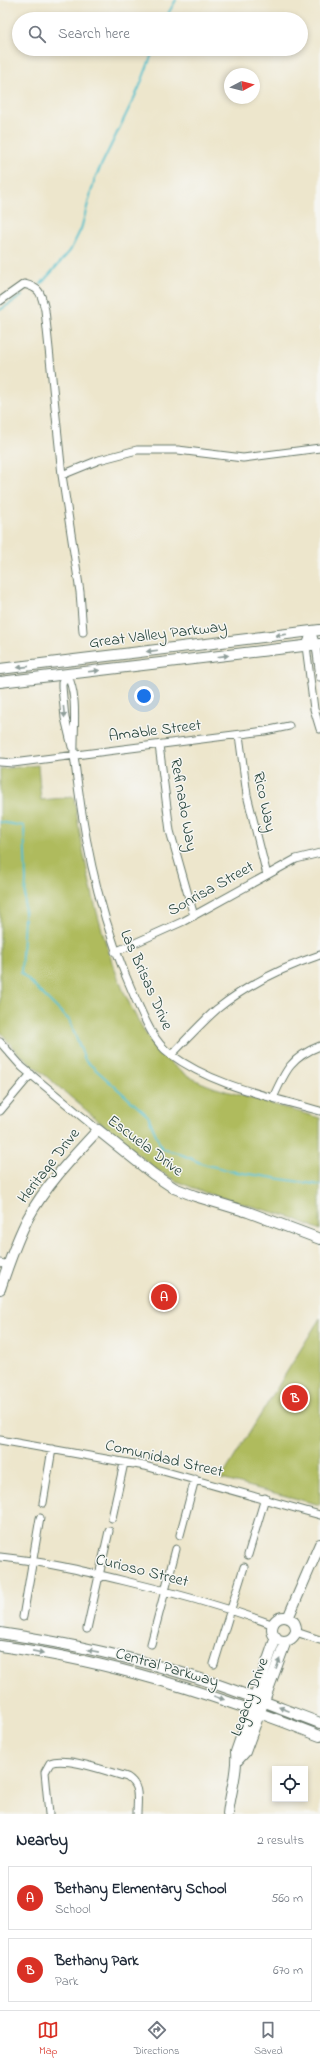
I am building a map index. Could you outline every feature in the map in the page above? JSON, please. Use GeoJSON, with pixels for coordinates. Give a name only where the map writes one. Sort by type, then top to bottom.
{"type":"FeatureCollection","features":[{"type":"Feature","properties":{"kind":"main road","name":"Great Valley Parkway"},"geometry":{"type":"LineString","coordinates":[[0,669],[315,630]]}},
{"type":"Feature","properties":{"kind":"main road","name":"Great Valley Parkway"},"geometry":{"type":"LineString","coordinates":[[0,682],[318,644]]}},
{"type":"Feature","properties":{"kind":"main road"},"geometry":{"type":"LineString","coordinates":[[67,674],[70,669],[81,660]]}},
{"type":"Feature","properties":{"kind":"main road","name":"Escuela Drive"},"geometry":{"type":"LineString","coordinates":[[98,1130],[174,1188],[248,1212],[320,1239]]}},
{"type":"Feature","properties":{"kind":"main road","name":"Heritage Drive"},"geometry":{"type":"LineString","coordinates":[[0,1289],[4,1264],[29,1218],[50,1184],[98,1130]]}},
{"type":"Feature","properties":{"kind":"main road"},"geometry":{"type":"LineString","coordinates":[[288,1618],[320,1544]]}},
{"type":"Feature","properties":{"kind":"main road"},"geometry":{"type":"LineString","coordinates":[[281,1618],[288,1618],[294,1622],[296,1632],[292,1638],[286,1641],[276,1637],[273,1631],[274,1625],[281,1618]]}},
{"type":"Feature","properties":{"kind":"main road","name":"Central Parkway"},"geometry":{"type":"LineString","coordinates":[[0,1633],[111,1654],[200,1679],[320,1723]]}},
{"type":"Feature","properties":{"kind":"main road","name":"Legacy Drive"},"geometry":{"type":"LineString","coordinates":[[228,1814],[229,1797],[237,1761],[245,1752],[276,1637]]}},
{"type":"Feature","properties":{"kind":"main road","name":"Legacy Drive"},"geometry":{"type":"LineString","coordinates":[[259,1700],[286,1641]]}},
{"type":"Feature","properties":{"kind":"main road","name":"Central Parkway"},"geometry":{"type":"LineString","coordinates":[[0,1646],[108,1666],[197,1691],[320,1736]]}},
{"type":"Feature","properties":{"kind":"street"},"geometry":{"type":"LineString","coordinates":[[0,301],[24,284],[33,286],[41,293],[45,310],[62,475],[80,592],[83,632]]}},
{"type":"Feature","properties":{"kind":"street"},"geometry":{"type":"LineString","coordinates":[[62,475],[99,460],[137,450],[178,450],[243,458],[320,448]]}},
{"type":"Feature","properties":{"kind":"street"},"geometry":{"type":"LineString","coordinates":[[315,630],[318,644],[320,677]]}},
{"type":"Feature","properties":{"kind":"street"},"geometry":{"type":"LineString","coordinates":[[315,630],[306,646],[314,709],[320,729]]}},
{"type":"Feature","properties":{"kind":"street","name":"Las Brisas Drive"},"geometry":{"type":"LineString","coordinates":[[67,674],[62,683],[65,718],[74,755],[84,833],[95,886],[116,952],[146,1023],[158,1042],[172,1055],[193,1070],[213,1079],[320,1111]]}},
{"type":"Feature","properties":{"kind":"street","name":"Amable Street"},"geometry":{"type":"LineString","coordinates":[[0,762],[13,763],[159,745],[239,735],[289,726]]}},
{"type":"Feature","properties":{"kind":"street","name":"Rico Way"},"geometry":{"type":"LineString","coordinates":[[239,735],[247,795],[267,875]]}},
{"type":"Feature","properties":{"kind":"street","name":"Refinado Way"},"geometry":{"type":"LineString","coordinates":[[159,745],[170,831],[194,916]]}},
{"type":"Feature","properties":{"kind":"street","name":"Sonrisa Street"},"geometry":{"type":"LineString","coordinates":[[116,952],[194,916],[296,859],[320,853]]}},
{"type":"Feature","properties":{"kind":"street"},"geometry":{"type":"LineString","coordinates":[[172,1055],[217,1010],[240,994],[271,975],[320,955]]}},
{"type":"Feature","properties":{"kind":"street","name":"Escuela Drive"},"geometry":{"type":"LineString","coordinates":[[0,1042],[31,1074],[98,1130]]}},
{"type":"Feature","properties":{"kind":"street"},"geometry":{"type":"LineString","coordinates":[[274,1098],[284,1074],[292,1062],[309,1050],[320,1046]]}},
{"type":"Feature","properties":{"kind":"street"},"geometry":{"type":"LineString","coordinates":[[0,1111],[31,1074]]}},
{"type":"Feature","properties":{"kind":"street","name":"Comunidad Street"},"geometry":{"type":"LineString","coordinates":[[0,1440],[124,1462],[195,1479],[320,1515]]}},
{"type":"Feature","properties":{"kind":"street"},"geometry":{"type":"LineString","coordinates":[[43,1503],[52,1449]]}},
{"type":"Feature","properties":{"kind":"street"},"geometry":{"type":"LineString","coordinates":[[112,1518],[124,1462]]}},
{"type":"Feature","properties":{"kind":"street"},"geometry":{"type":"LineString","coordinates":[[180,1535],[195,1479]]}},
{"type":"Feature","properties":{"kind":"street"},"geometry":{"type":"LineString","coordinates":[[248,1555],[265,1498]]}},
{"type":"Feature","properties":{"kind":"street"},"geometry":{"type":"LineString","coordinates":[[23,1617],[40,1518]]}},
{"type":"Feature","properties":{"kind":"street"},"geometry":{"type":"LineString","coordinates":[[88,1629],[109,1531]]}},
{"type":"Feature","properties":{"kind":"street"},"geometry":{"type":"LineString","coordinates":[[151,1644],[176,1548]]}},
{"type":"Feature","properties":{"kind":"street","name":"Curioso Street"},"geometry":{"type":"LineString","coordinates":[[0,1557],[33,1561],[99,1574],[231,1609],[274,1625]]}},
{"type":"Feature","properties":{"kind":"street"},"geometry":{"type":"LineString","coordinates":[[214,1664],[244,1567]]}},
{"type":"Feature","properties":{"kind":"street"},"geometry":{"type":"LineString","coordinates":[[296,1632],[320,1640]]}},
{"type":"Feature","properties":{"kind":"street"},"geometry":{"type":"LineString","coordinates":[[49,1814],[45,1772],[50,1763],[55,1760],[127,1777],[135,1784],[138,1797],[137,1814]]}},
{"type":"Feature","properties":{"kind":"green space"},"geometry":{"type":"Polygon","coordinates":[[[38,765],[41,800],[74,797],[86,867],[107,948],[122,987],[139,1022],[160,1052],[185,1074],[207,1085],[320,1118],[320,1230],[293,1218],[206,1193],[176,1181],[153,1167],[14,1049],[0,1031],[0,769],[38,765]]]}},
{"type":"Feature","properties":{"kind":"green space"},"geometry":{"type":"Polygon","coordinates":[[[320,1318],[320,1505],[221,1479],[320,1318]]]}},
{"type":"Feature","properties":{"kind":"waterway"},"geometry":{"type":"LineString","coordinates":[[169,12],[176,0]]}},
{"type":"Feature","properties":{"kind":"waterway"},"geometry":{"type":"LineString","coordinates":[[41,284],[70,251],[81,229],[95,178],[139,88],[151,56]]}},
{"type":"Feature","properties":{"kind":"waterway"},"geometry":{"type":"LineString","coordinates":[[0,310],[22,296]]}},
{"type":"Feature","properties":{"kind":"waterway"},"geometry":{"type":"LineString","coordinates":[[0,822],[24,826],[26,880],[21,973],[69,1020],[85,1060],[148,1116],[162,1149],[178,1153],[203,1164],[236,1172],[320,1185]]}},
{"type":"Feature","properties":{"kind":"place","name":"Bethany Elementary School"},"geometry":{"type":"Point","coordinates":[164,1297]}},
{"type":"Feature","properties":{"kind":"place","name":"Bethany Park"},"geometry":{"type":"Point","coordinates":[295,1398]}}]}
